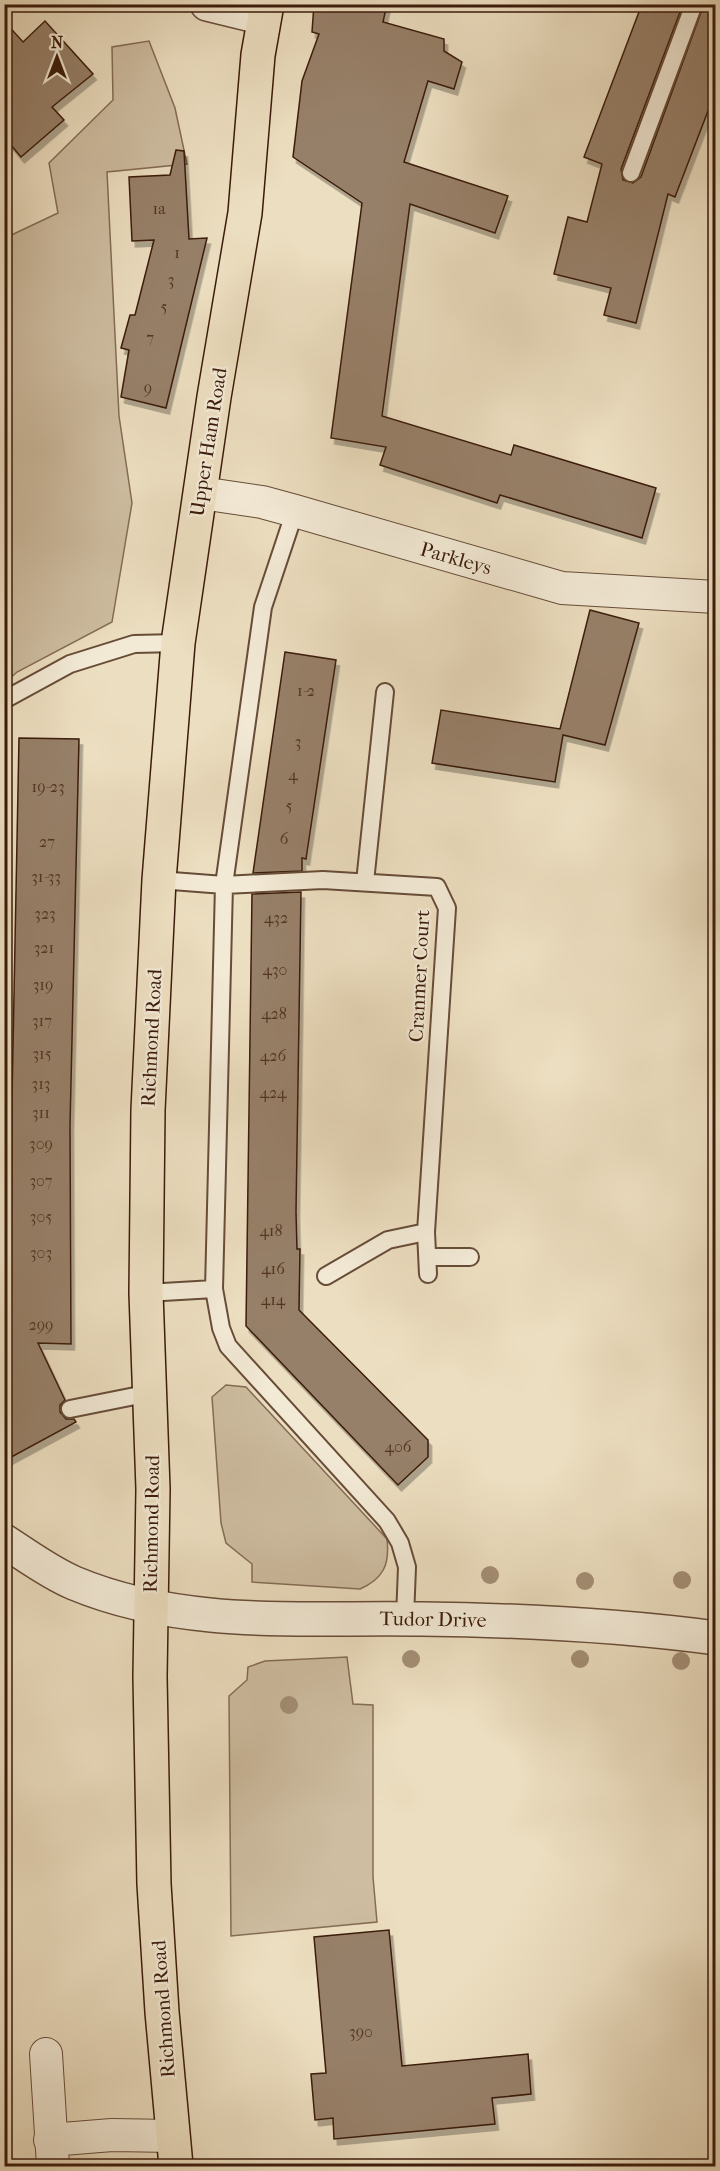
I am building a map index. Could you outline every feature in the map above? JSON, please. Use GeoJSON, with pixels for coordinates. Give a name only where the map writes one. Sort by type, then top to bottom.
{"type":"FeatureCollection","features":[{"type":"Feature","properties":{"kind":"main road","name":"Upper Ham Road"},"geometry":{"type":"LineString","coordinates":[[159,880],[178,643],[246,203],[258,55],[265,11]]}},
{"type":"Feature","properties":{"kind":"main road","name":"Richmond Road"},"geometry":{"type":"LineString","coordinates":[[159,880],[148,1110],[146,1293],[153,1489],[150,1605],[154,1884],[175,2151]]}},
{"type":"Feature","properties":{"kind":"street"},"geometry":{"type":"LineString","coordinates":[[207,4],[265,11]]}},
{"type":"Feature","properties":{"kind":"street","name":"Parkleys"},"geometry":{"type":"LineString","coordinates":[[201,493],[262,502],[561,588],[716,597]]}},
{"type":"Feature","properties":{"kind":"street","name":"Tudor Drive"},"geometry":{"type":"LineString","coordinates":[[4,1540],[73,1582],[111,1596],[150,1605],[251,1618],[405,1618],[569,1623],[638,1628],[716,1638]]}},
{"type":"Feature","properties":{"kind":"street"},"geometry":{"type":"LineString","coordinates":[[46,2054],[52,2153],[112,2135],[175,2151]]}},
{"type":"Feature","properties":{"kind":"lane"},"geometry":{"type":"LineString","coordinates":[[631,173],[694,4]]}},
{"type":"Feature","properties":{"kind":"lane"},"geometry":{"type":"LineString","coordinates":[[295,511],[262,607],[224,885],[214,1289],[221,1328],[228,1346],[369,1501],[400,1543],[407,1567],[405,1618]]}},
{"type":"Feature","properties":{"kind":"lane"},"geometry":{"type":"LineString","coordinates":[[4,700],[70,664],[134,644],[178,643]]}},
{"type":"Feature","properties":{"kind":"lane"},"geometry":{"type":"LineString","coordinates":[[365,882],[385,692]]}},
{"type":"Feature","properties":{"kind":"lane","name":"Cranmer Court"},"geometry":{"type":"LineString","coordinates":[[159,880],[224,885],[324,880],[437,887],[447,908],[426,1232],[428,1274]]}},
{"type":"Feature","properties":{"kind":"lane"},"geometry":{"type":"LineString","coordinates":[[326,1276],[388,1240],[426,1232]]}},
{"type":"Feature","properties":{"kind":"lane"},"geometry":{"type":"LineString","coordinates":[[428,1257],[470,1257]]}},
{"type":"Feature","properties":{"kind":"lane"},"geometry":{"type":"LineString","coordinates":[[146,1293],[214,1289]]}},
{"type":"Feature","properties":{"kind":"lane"},"geometry":{"type":"LineString","coordinates":[[70,1409],[150,1393]]}},
{"type":"Feature","properties":{"kind":"shaded area"},"geometry":{"type":"Polygon","coordinates":[[[149,41],[175,108],[187,164],[107,172],[119,416],[132,503],[112,622],[17,672],[5,683],[5,238],[58,213],[49,163],[113,100],[112,47],[149,41]]]}},
{"type":"Feature","properties":{"kind":"shaded area"},"geometry":{"type":"Polygon","coordinates":[[[226,1385],[246,1387],[387,1539],[386,1564],[374,1581],[360,1589],[252,1582],[252,1564],[226,1543],[221,1523],[212,1397],[226,1385]]]}},
{"type":"Feature","properties":{"kind":"shaded area"},"geometry":{"type":"Polygon","coordinates":[[[347,1657],[353,1704],[373,1705],[373,1877],[377,1922],[231,1936],[229,1696],[247,1680],[248,1667],[265,1661],[347,1657]]]}},
{"type":"Feature","properties":{"kind":"building"},"geometry":{"type":"Polygon","coordinates":[[[314,4],[387,4],[383,22],[444,39],[444,51],[462,62],[454,89],[428,81],[404,162],[508,196],[495,233],[410,204],[382,416],[511,455],[514,445],[656,488],[642,538],[500,495],[497,503],[380,465],[386,447],[331,438],[362,203],[293,157],[302,81],[319,34],[312,32],[314,4]]]}},
{"type":"Feature","properties":{"kind":"building"},"geometry":{"type":"Polygon","coordinates":[[[642,4],[683,4],[621,169],[623,180],[633,183],[641,177],[704,4],[716,4],[716,90],[675,197],[668,194],[636,323],[604,315],[611,288],[554,274],[568,217],[587,222],[602,164],[584,157],[642,4]]]}},
{"type":"Feature","properties":{"kind":"building"},"geometry":{"type":"Polygon","coordinates":[[[4,21],[23,42],[45,21],[93,74],[52,107],[64,120],[21,157],[4,137],[4,21]]]}},
{"type":"Feature","properties":{"kind":"building"},"geometry":{"type":"Polygon","coordinates":[[[176,150],[184,151],[189,239],[207,238],[166,408],[121,397],[129,350],[121,348],[130,315],[135,315],[154,240],[132,241],[129,177],[170,175],[176,150]]]}},
{"type":"Feature","properties":{"kind":"building"},"geometry":{"type":"Polygon","coordinates":[[[590,610],[639,623],[605,745],[563,735],[555,782],[432,763],[441,710],[560,729],[590,610]]]}},
{"type":"Feature","properties":{"kind":"building"},"geometry":{"type":"Polygon","coordinates":[[[285,652],[336,660],[306,859],[302,858],[302,871],[253,873],[285,652]]]}},
{"type":"Feature","properties":{"kind":"building"},"geometry":{"type":"Polygon","coordinates":[[[19,738],[79,739],[70,1126],[71,1344],[38,1343],[65,1400],[60,1405],[60,1412],[66,1419],[74,1419],[76,1422],[4,1461],[4,1393],[11,1389],[12,1098],[19,738]]]}},
{"type":"Feature","properties":{"kind":"building"},"geometry":{"type":"Polygon","coordinates":[[[301,892],[296,1212],[297,1249],[300,1249],[299,1310],[428,1440],[428,1457],[398,1485],[246,1326],[252,894],[301,892]]]}},
{"type":"Feature","properties":{"kind":"building"},"geometry":{"type":"Polygon","coordinates":[[[389,1930],[402,2066],[528,2054],[531,2094],[492,2098],[495,2124],[334,2139],[333,2118],[315,2120],[311,2074],[326,2073],[314,1937],[389,1930]]]}}]}
